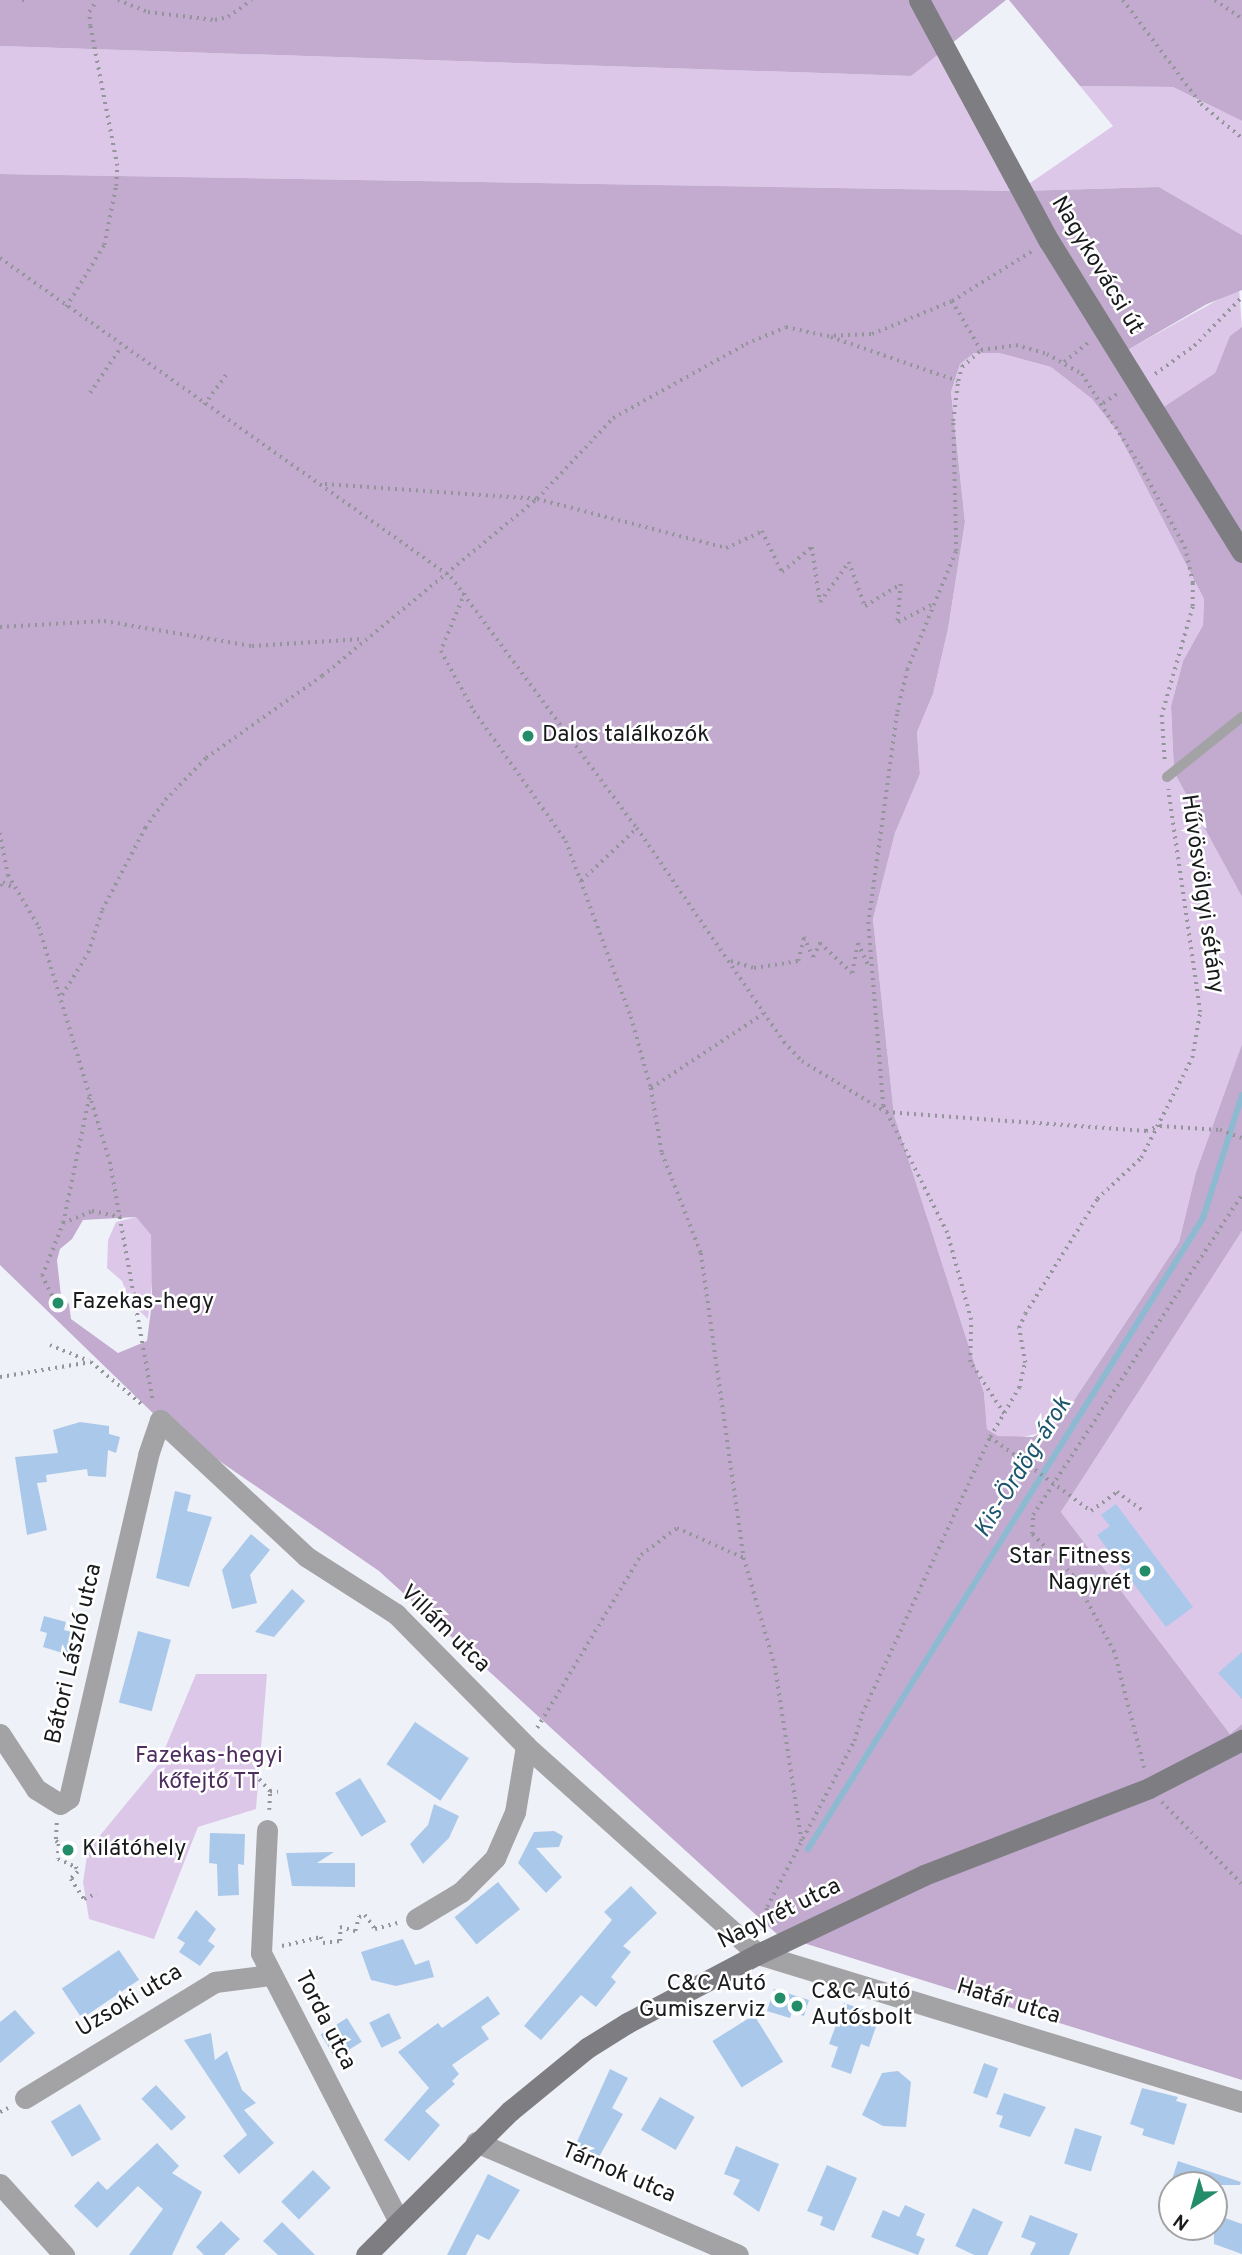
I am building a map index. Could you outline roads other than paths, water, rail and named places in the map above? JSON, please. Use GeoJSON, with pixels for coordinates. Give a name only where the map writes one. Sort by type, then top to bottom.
{"type":"FeatureCollection","features":[{"type":"Feature","properties":{"kind":"street","name":"Nagykovácsi út"},"geometry":{"type":"LineString","coordinates":[[919,0],[1049,240],[1242,552]]}},
{"type":"Feature","properties":{"kind":"street","name":"Bátori László utca"},"geometry":{"type":"LineString","coordinates":[[0,1734],[36,1789],[60,1804],[69,1798],[148,1454],[160,1420]]}},
{"type":"Feature","properties":{"kind":"street","name":"Villám utca"},"geometry":{"type":"LineString","coordinates":[[160,1420],[307,1557],[396,1614],[526,1746],[758,1954]]}},
{"type":"Feature","properties":{"kind":"street","name":"Nagyrét utca"},"geometry":{"type":"LineString","coordinates":[[366,2255],[477,2142],[606,2036],[758,1954],[924,1875],[1149,1788],[1242,1740]]}},
{"type":"Feature","properties":{"kind":"street"},"geometry":{"type":"LineString","coordinates":[[416,1919],[461,1892],[495,1858],[515,1812],[526,1746]]}},
{"type":"Feature","properties":{"kind":"street","name":"Torda utca"},"geometry":{"type":"LineString","coordinates":[[267,1830],[261,1953],[398,2222]]}},
{"type":"Feature","properties":{"kind":"street","name":"Határ utca"},"geometry":{"type":"LineString","coordinates":[[758,1954],[1242,2102]]}},
{"type":"Feature","properties":{"kind":"street","name":"Uzsoki utca"},"geometry":{"type":"LineString","coordinates":[[25,2098],[215,1982],[270,1975]]}},
{"type":"Feature","properties":{"kind":"street","name":"Tárnok utca"},"geometry":{"type":"LineString","coordinates":[[477,2142],[738,2255]]}},
{"type":"Feature","properties":{"kind":"street"},"geometry":{"type":"LineString","coordinates":[[0,2184],[64,2255]]}},
{"type":"Feature","properties":{"kind":"lane"},"geometry":{"type":"LineString","coordinates":[[1167,777],[1242,717]]}},
{"type":"Feature","properties":{"kind":"waterway","name":"Kis-Ördög-árok"},"geometry":{"type":"LineString","coordinates":[[808,1849],[1203,1218],[1242,1095]]}},
{"type":"Feature","properties":{"kind":"place","name":"Dalos találkozók"},"geometry":{"type":"Point","coordinates":[528,736]}},
{"type":"Feature","properties":{"kind":"place","name":"Fazekas-hegy"},"geometry":{"type":"Point","coordinates":[58,1303]}},
{"type":"Feature","properties":{"kind":"place","name":"Star Fitness Nagyrét"},"geometry":{"type":"Point","coordinates":[1145,1571]}},
{"type":"Feature","properties":{"kind":"place","name":"Kilátóhely"},"geometry":{"type":"Point","coordinates":[68,1850]}},
{"type":"Feature","properties":{"kind":"place","name":"C&C Autó Gumiszerviz"},"geometry":{"type":"Point","coordinates":[780,1998]}},
{"type":"Feature","properties":{"kind":"place","name":"C&C Autó Autósbolt"},"geometry":{"type":"Point","coordinates":[797,2006]}},
{"type":"Feature","properties":{"kind":"park label","name":"Fazekas-hegyi kőfejtő TT"},"geometry":{"type":"Point","coordinates":[209,1770]}}]}
